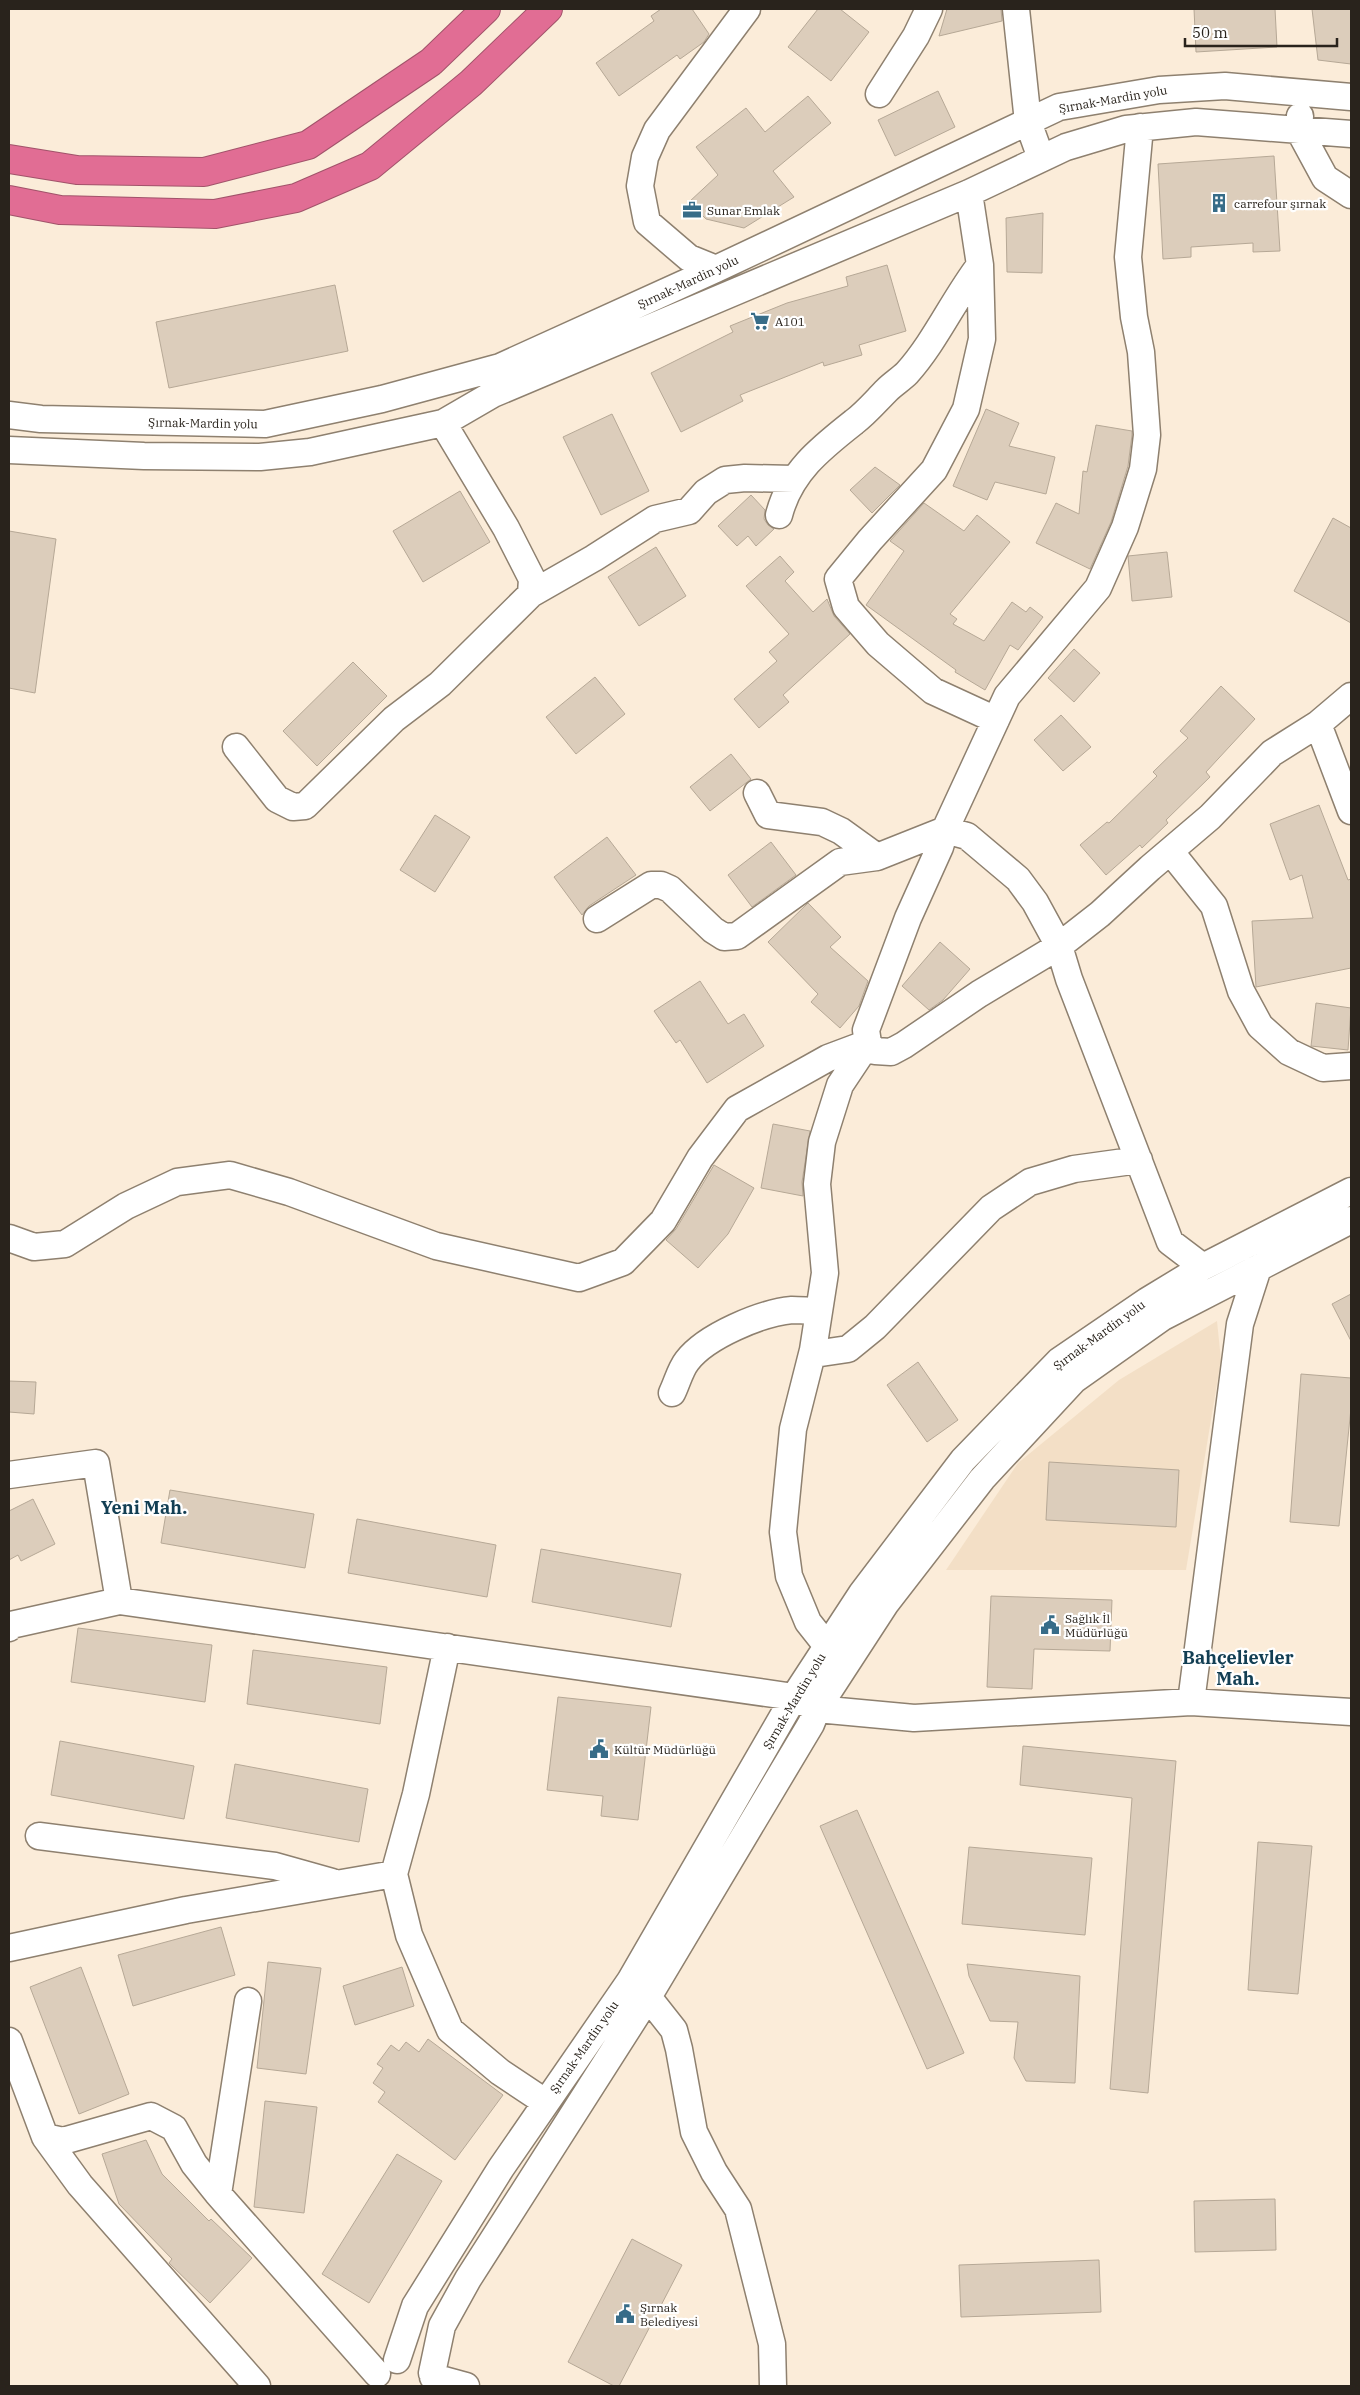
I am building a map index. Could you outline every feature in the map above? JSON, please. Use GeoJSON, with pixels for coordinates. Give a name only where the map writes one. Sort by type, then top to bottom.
{"type":"FeatureCollection","features":[{"type":"Feature","properties":{"kind":"highway"},"geometry":{"type":"LineString","coordinates":[[9,159],[77,170],[204,172],[308,144],[431,62],[486,9]]}},
{"type":"Feature","properties":{"kind":"highway"},"geometry":{"type":"LineString","coordinates":[[9,200],[60,210],[215,214],[296,198],[370,166],[471,83],[548,9]]}},
{"type":"Feature","properties":{"kind":"street"},"geometry":{"type":"LineString","coordinates":[[716,269],[689,258],[647,222],[640,186],[644,157],[657,130],[747,9]]}},
{"type":"Feature","properties":{"kind":"street"},"geometry":{"type":"LineString","coordinates":[[878,94],[916,36],[929,9]]}},
{"type":"Feature","properties":{"kind":"street"},"geometry":{"type":"LineString","coordinates":[[1016,9],[1028,122],[1042,158]]}},
{"type":"Feature","properties":{"kind":"street","name":"Şırnak-Mardin yolu"},"geometry":{"type":"LineString","coordinates":[[9,415],[41,419],[256,424],[275,422],[382,399],[500,367],[716,269],[1059,107],[1159,90],[1225,86],[1351,97]]}},
{"type":"Feature","properties":{"kind":"street"},"geometry":{"type":"LineString","coordinates":[[1302,93],[1299,130],[1325,178],[1351,195]]}},
{"type":"Feature","properties":{"kind":"street"},"geometry":{"type":"LineString","coordinates":[[9,450],[134,455],[260,457],[310,452],[443,423],[493,394],[969,193],[1066,147],[1126,129],[1196,122],[1351,134]]}},
{"type":"Feature","properties":{"kind":"street"},"geometry":{"type":"LineString","coordinates":[[1140,127],[1128,257],[1134,317],[1141,352],[1147,435],[1143,469],[1125,527],[1098,588],[1007,696],[945,830],[940,847],[908,918],[866,1030],[868,1043],[875,1051],[891,1052],[979,994],[1058,946],[1100,914],[1210,817],[1272,752],[1318,724],[1351,696]]}},
{"type":"Feature","properties":{"kind":"street"},"geometry":{"type":"LineString","coordinates":[[969,193],[980,265],[982,339],[966,409],[934,470],[870,540],[838,579],[846,607],[878,644],[933,691],[996,720]]}},
{"type":"Feature","properties":{"kind":"street"},"geometry":{"type":"LineString","coordinates":[[779,515],[783,499],[794,478],[813,455],[856,421],[907,373],[980,265]]}},
{"type":"Feature","properties":{"kind":"street"},"geometry":{"type":"LineString","coordinates":[[443,423],[506,528],[528,570],[532,579],[531,594]]}},
{"type":"Feature","properties":{"kind":"street"},"geometry":{"type":"LineString","coordinates":[[236,747],[277,799],[292,808],[305,806],[394,719],[440,684],[531,594],[594,558],[655,519],[689,512],[706,492],[725,480],[794,478]]}},
{"type":"Feature","properties":{"kind":"street"},"geometry":{"type":"LineString","coordinates":[[1318,724],[1351,811]]}},
{"type":"Feature","properties":{"kind":"street"},"geometry":{"type":"LineString","coordinates":[[757,793],[768,815],[822,822],[841,831],[877,858]]}},
{"type":"Feature","properties":{"kind":"street"},"geometry":{"type":"LineString","coordinates":[[597,919],[651,885],[661,885],[670,888],[713,930],[724,937],[736,936],[840,862],[877,858],[945,830],[967,836],[1018,879],[1035,902],[1058,946],[1068,979],[1170,1242],[1203,1268]]}},
{"type":"Feature","properties":{"kind":"street"},"geometry":{"type":"LineString","coordinates":[[1170,851],[1214,906],[1241,991],[1260,1026],[1289,1052],[1323,1068],[1351,1066]]}},
{"type":"Feature","properties":{"kind":"street"},"geometry":{"type":"LineString","coordinates":[[9,1238],[34,1247],[65,1244],[126,1206],[177,1182],[230,1175],[289,1192],[436,1246],[579,1278],[623,1262],[662,1221],[700,1158],[737,1109],[828,1058],[868,1043]]}},
{"type":"Feature","properties":{"kind":"street"},"geometry":{"type":"LineString","coordinates":[[827,1646],[808,1622],[789,1576],[783,1532],[793,1429],[813,1350],[825,1273],[817,1184],[822,1142],[840,1086],[868,1043]]}},
{"type":"Feature","properties":{"kind":"street"},"geometry":{"type":"LineString","coordinates":[[813,1350],[821,1353],[848,1349],[875,1327],[991,1208],[1030,1182],[1074,1169],[1139,1160]]}},
{"type":"Feature","properties":{"kind":"street","name":"Şırnak-Mardin yolu"},"geometry":{"type":"LineString","coordinates":[[383,2373],[415,2306],[464,2226],[545,2102],[630,1981],[794,1696],[862,1592],[963,1460],[1059,1361],[1146,1301],[1203,1268],[1351,1191]]}},
{"type":"Feature","properties":{"kind":"street","name":"Şırnak-Mardin yolu"},"geometry":{"type":"LineString","coordinates":[[434,2379],[442,2326],[468,2279],[648,1997],[818,1709],[886,1603],[982,1479],[1074,1380],[1163,1317],[1351,1220]]}},
{"type":"Feature","properties":{"kind":"street"},"geometry":{"type":"LineString","coordinates":[[1191,1702],[1240,1324],[1258,1268]]}},
{"type":"Feature","properties":{"kind":"street"},"geometry":{"type":"LineString","coordinates":[[672,1393],[686,1362],[720,1336],[758,1318],[792,1310],[819,1311]]}},
{"type":"Feature","properties":{"kind":"street"},"geometry":{"type":"LineString","coordinates":[[9,1475],[96,1463],[119,1601]]}},
{"type":"Feature","properties":{"kind":"street"},"geometry":{"type":"LineString","coordinates":[[9,1628],[11,1625],[119,1601],[794,1696],[818,1709],[914,1718],[1191,1702],[1351,1712]]}},
{"type":"Feature","properties":{"kind":"street"},"geometry":{"type":"LineString","coordinates":[[447,1647],[416,1794],[394,1874],[409,1936],[450,2030],[500,2072],[545,2102]]}},
{"type":"Feature","properties":{"kind":"street"},"geometry":{"type":"LineString","coordinates":[[39,1836],[275,1866],[337,1884]]}},
{"type":"Feature","properties":{"kind":"street"},"geometry":{"type":"LineString","coordinates":[[9,1948],[186,1910],[394,1874]]}},
{"type":"Feature","properties":{"kind":"street"},"geometry":{"type":"LineString","coordinates":[[648,1997],[674,2030],[694,2132],[714,2172],[738,2209],[772,2344],[773,2386]]}},
{"type":"Feature","properties":{"kind":"street"},"geometry":{"type":"LineString","coordinates":[[218,2194],[248,2001]]}},
{"type":"Feature","properties":{"kind":"street"},"geometry":{"type":"LineString","coordinates":[[9,2041],[45,2137],[80,2185],[257,2386]]}},
{"type":"Feature","properties":{"kind":"street"},"geometry":{"type":"LineString","coordinates":[[45,2137],[62,2141],[152,2116],[174,2128],[194,2164],[218,2194],[383,2373],[407,2358],[425,2366],[434,2379],[466,2386]]}},
{"type":"Feature","properties":{"kind":"shaded area"},"geometry":{"type":"Polygon","coordinates":[[[1217,1321],[1221,1360],[1186,1570],[946,1570],[1018,1463],[1119,1380],[1217,1321]]]}},
{"type":"Feature","properties":{"kind":"building"},"geometry":{"type":"Polygon","coordinates":[[[661,9],[692,9],[709,34],[704,42],[680,59],[677,55],[619,96],[596,63],[654,21],[651,16],[661,9]]]}},
{"type":"Feature","properties":{"kind":"building"},"geometry":{"type":"Polygon","coordinates":[[[818,9],[840,9],[869,32],[831,81],[788,47],[818,9]]]}},
{"type":"Feature","properties":{"kind":"building"},"geometry":{"type":"Polygon","coordinates":[[[947,9],[1001,9],[1002,21],[939,36],[947,9]]]}},
{"type":"Feature","properties":{"kind":"building"},"geometry":{"type":"Polygon","coordinates":[[[1194,9],[1275,9],[1277,47],[1196,52],[1194,9]]]}},
{"type":"Feature","properties":{"kind":"building"},"geometry":{"type":"Polygon","coordinates":[[[1312,9],[1351,9],[1351,64],[1318,60],[1312,9]]]}},
{"type":"Feature","properties":{"kind":"building"},"geometry":{"type":"Polygon","coordinates":[[[938,91],[955,127],[895,156],[878,120],[938,91]]]}},
{"type":"Feature","properties":{"kind":"building"},"geometry":{"type":"Polygon","coordinates":[[[808,96],[831,123],[773,171],[794,197],[744,228],[706,219],[689,202],[718,175],[696,147],[746,108],[765,132],[808,96]]]}},
{"type":"Feature","properties":{"kind":"building","name":"carrefour şırnak"},"geometry":{"type":"Polygon","coordinates":[[[1274,156],[1280,251],[1253,252],[1253,243],[1191,247],[1191,257],[1163,259],[1158,164],[1274,156]]]}},
{"type":"Feature","properties":{"kind":"building"},"geometry":{"type":"Polygon","coordinates":[[[1043,213],[1042,273],[1007,272],[1006,218],[1043,213]]]}},
{"type":"Feature","properties":{"kind":"building"},"geometry":{"type":"Polygon","coordinates":[[[887,265],[906,331],[859,345],[862,355],[824,366],[823,362],[740,395],[743,401],[681,432],[651,373],[733,332],[730,326],[787,303],[848,286],[846,277],[887,265]]]}},
{"type":"Feature","properties":{"kind":"building"},"geometry":{"type":"Polygon","coordinates":[[[335,285],[348,351],[169,388],[156,322],[335,285]]]}},
{"type":"Feature","properties":{"kind":"building"},"geometry":{"type":"Polygon","coordinates":[[[986,409],[1019,423],[1009,446],[1055,457],[1046,494],[995,482],[987,500],[953,486],[986,409]]]}},
{"type":"Feature","properties":{"kind":"building"},"geometry":{"type":"Polygon","coordinates":[[[612,414],[649,491],[601,515],[563,437],[612,414]]]}},
{"type":"Feature","properties":{"kind":"building"},"geometry":{"type":"Polygon","coordinates":[[[1096,425],[1132,431],[1132,435],[1128,466],[1111,522],[1090,569],[1036,543],[1056,503],[1079,514],[1083,471],[1087,472],[1096,425]]]}},
{"type":"Feature","properties":{"kind":"building"},"geometry":{"type":"Polygon","coordinates":[[[875,467],[900,485],[872,513],[850,490],[875,467]]]}},
{"type":"Feature","properties":{"kind":"building"},"geometry":{"type":"Polygon","coordinates":[[[460,491],[490,542],[423,582],[393,531],[460,491]]]}},
{"type":"Feature","properties":{"kind":"building"},"geometry":{"type":"Polygon","coordinates":[[[751,495],[765,510],[764,519],[774,529],[756,546],[748,536],[737,546],[718,526],[751,495]]]}},
{"type":"Feature","properties":{"kind":"building"},"geometry":{"type":"Polygon","coordinates":[[[924,503],[964,531],[977,515],[1010,542],[950,614],[957,619],[953,624],[984,641],[1012,602],[1026,612],[1030,607],[1043,617],[1018,650],[1010,645],[985,690],[955,672],[956,670],[866,605],[904,551],[890,541],[924,503]]]}},
{"type":"Feature","properties":{"kind":"building"},"geometry":{"type":"Polygon","coordinates":[[[1333,518],[1351,528],[1351,623],[1294,591],[1333,518]]]}},
{"type":"Feature","properties":{"kind":"building"},"geometry":{"type":"Polygon","coordinates":[[[9,531],[56,539],[35,693],[9,688],[9,531]]]}},
{"type":"Feature","properties":{"kind":"building"},"geometry":{"type":"Polygon","coordinates":[[[656,547],[686,596],[639,626],[608,577],[656,547]]]}},
{"type":"Feature","properties":{"kind":"building"},"geometry":{"type":"Polygon","coordinates":[[[1167,552],[1172,597],[1132,601],[1128,556],[1167,552]]]}},
{"type":"Feature","properties":{"kind":"building"},"geometry":{"type":"Polygon","coordinates":[[[780,556],[794,572],[785,581],[813,612],[827,599],[834,616],[850,634],[783,695],[789,702],[759,728],[734,699],[777,661],[769,652],[789,634],[746,586],[780,556]]]}},
{"type":"Feature","properties":{"kind":"building"},"geometry":{"type":"Polygon","coordinates":[[[1074,649],[1100,673],[1074,702],[1048,678],[1074,649]]]}},
{"type":"Feature","properties":{"kind":"building"},"geometry":{"type":"Polygon","coordinates":[[[353,662],[387,696],[317,766],[283,731],[353,662]]]}},
{"type":"Feature","properties":{"kind":"building"},"geometry":{"type":"Polygon","coordinates":[[[595,677],[625,714],[576,754],[546,717],[595,677]]]}},
{"type":"Feature","properties":{"kind":"building"},"geometry":{"type":"Polygon","coordinates":[[[1221,686],[1255,719],[1206,772],[1210,777],[1166,820],[1168,823],[1142,848],[1140,845],[1106,875],[1080,845],[1107,822],[1109,823],[1157,776],[1153,772],[1188,738],[1180,731],[1221,686]]]}},
{"type":"Feature","properties":{"kind":"building"},"geometry":{"type":"Polygon","coordinates":[[[1061,715],[1091,747],[1063,771],[1034,740],[1061,715]]]}},
{"type":"Feature","properties":{"kind":"building"},"geometry":{"type":"Polygon","coordinates":[[[731,754],[751,779],[710,811],[690,787],[731,754]]]}},
{"type":"Feature","properties":{"kind":"building"},"geometry":{"type":"Polygon","coordinates":[[[1319,805],[1348,880],[1351,879],[1351,968],[1256,987],[1252,921],[1313,918],[1302,875],[1290,880],[1270,824],[1319,805]]]}},
{"type":"Feature","properties":{"kind":"building"},"geometry":{"type":"Polygon","coordinates":[[[435,815],[470,837],[435,892],[400,870],[435,815]]]}},
{"type":"Feature","properties":{"kind":"building"},"geometry":{"type":"Polygon","coordinates":[[[607,837],[636,875],[589,906],[582,915],[554,877],[607,837]]]}},
{"type":"Feature","properties":{"kind":"building"},"geometry":{"type":"Polygon","coordinates":[[[771,842],[796,875],[752,907],[728,875],[771,842]]]}},
{"type":"Feature","properties":{"kind":"building"},"geometry":{"type":"Polygon","coordinates":[[[808,903],[841,937],[830,947],[868,981],[859,1006],[840,1028],[811,1002],[818,994],[768,942],[808,903]]]}},
{"type":"Feature","properties":{"kind":"building"},"geometry":{"type":"Polygon","coordinates":[[[940,942],[970,969],[943,1000],[929,1010],[902,986],[940,942]]]}},
{"type":"Feature","properties":{"kind":"building"},"geometry":{"type":"Polygon","coordinates":[[[700,981],[728,1024],[744,1014],[764,1046],[707,1083],[680,1040],[676,1043],[654,1011],[700,981]]]}},
{"type":"Feature","properties":{"kind":"building"},"geometry":{"type":"Polygon","coordinates":[[[1316,1003],[1351,1008],[1348,1050],[1311,1046],[1316,1003]]]}},
{"type":"Feature","properties":{"kind":"building"},"geometry":{"type":"Polygon","coordinates":[[[773,1124],[810,1131],[802,1182],[803,1196],[761,1188],[773,1124]]]}},
{"type":"Feature","properties":{"kind":"building"},"geometry":{"type":"Polygon","coordinates":[[[714,1165],[754,1188],[728,1234],[698,1268],[666,1240],[676,1229],[714,1165]]]}},
{"type":"Feature","properties":{"kind":"building"},"geometry":{"type":"Polygon","coordinates":[[[1351,1294],[1351,1341],[1332,1304],[1351,1294]]]}},
{"type":"Feature","properties":{"kind":"building"},"geometry":{"type":"Polygon","coordinates":[[[918,1362],[958,1420],[927,1442],[887,1385],[918,1362]]]}},
{"type":"Feature","properties":{"kind":"building"},"geometry":{"type":"Polygon","coordinates":[[[1301,1374],[1351,1378],[1351,1408],[1339,1526],[1290,1522],[1301,1374]]]}},
{"type":"Feature","properties":{"kind":"building"},"geometry":{"type":"Polygon","coordinates":[[[9,1381],[36,1382],[34,1414],[9,1412],[9,1381]]]}},
{"type":"Feature","properties":{"kind":"building"},"geometry":{"type":"Polygon","coordinates":[[[1049,1462],[1179,1470],[1176,1527],[1046,1520],[1049,1462]]]}},
{"type":"Feature","properties":{"kind":"building"},"geometry":{"type":"Polygon","coordinates":[[[170,1490],[314,1514],[305,1568],[161,1543],[170,1490]]]}},
{"type":"Feature","properties":{"kind":"building"},"geometry":{"type":"Polygon","coordinates":[[[33,1499],[55,1544],[21,1561],[18,1555],[9,1560],[9,1511],[33,1499]]]}},
{"type":"Feature","properties":{"kind":"building"},"geometry":{"type":"Polygon","coordinates":[[[357,1519],[496,1545],[487,1597],[348,1573],[357,1519]]]}},
{"type":"Feature","properties":{"kind":"building"},"geometry":{"type":"Polygon","coordinates":[[[541,1549],[681,1574],[671,1627],[532,1602],[541,1549]]]}},
{"type":"Feature","properties":{"kind":"building","name":"Sağlık İl Müdürlüğü"},"geometry":{"type":"Polygon","coordinates":[[[991,1596],[1112,1600],[1110,1651],[1034,1649],[1032,1689],[987,1687],[991,1596]]]}},
{"type":"Feature","properties":{"kind":"building"},"geometry":{"type":"Polygon","coordinates":[[[78,1628],[212,1645],[205,1702],[71,1682],[78,1628]]]}},
{"type":"Feature","properties":{"kind":"building"},"geometry":{"type":"Polygon","coordinates":[[[253,1650],[387,1667],[380,1724],[247,1704],[253,1650]]]}},
{"type":"Feature","properties":{"kind":"building","name":"Kültür Müdürlüğü"},"geometry":{"type":"Polygon","coordinates":[[[558,1697],[651,1707],[638,1820],[601,1816],[603,1796],[547,1790],[558,1697]]]}},
{"type":"Feature","properties":{"kind":"building"},"geometry":{"type":"Polygon","coordinates":[[[60,1741],[194,1766],[184,1819],[51,1795],[60,1741]]]}},
{"type":"Feature","properties":{"kind":"building"},"geometry":{"type":"Polygon","coordinates":[[[1023,1746],[1176,1761],[1148,2093],[1110,2089],[1132,1798],[1020,1785],[1023,1746]]]}},
{"type":"Feature","properties":{"kind":"building"},"geometry":{"type":"Polygon","coordinates":[[[235,1764],[368,1789],[359,1842],[226,1818],[235,1764]]]}},
{"type":"Feature","properties":{"kind":"building"},"geometry":{"type":"Polygon","coordinates":[[[857,1810],[964,2053],[927,2069],[820,1826],[857,1810]]]}},
{"type":"Feature","properties":{"kind":"building"},"geometry":{"type":"Polygon","coordinates":[[[1258,1842],[1312,1846],[1298,1994],[1248,1990],[1258,1842]]]}},
{"type":"Feature","properties":{"kind":"building"},"geometry":{"type":"Polygon","coordinates":[[[969,1847],[1092,1858],[1085,1935],[962,1924],[969,1847]]]}},
{"type":"Feature","properties":{"kind":"building"},"geometry":{"type":"Polygon","coordinates":[[[221,1927],[235,1975],[133,2006],[118,1955],[221,1927]]]}},
{"type":"Feature","properties":{"kind":"building"},"geometry":{"type":"Polygon","coordinates":[[[268,1962],[321,1968],[306,2074],[257,2068],[268,1962]]]}},
{"type":"Feature","properties":{"kind":"building"},"geometry":{"type":"Polygon","coordinates":[[[967,1964],[1080,1976],[1075,2083],[1026,2081],[1014,2058],[1018,2022],[990,2021],[969,1976],[967,1964]]]}},
{"type":"Feature","properties":{"kind":"building"},"geometry":{"type":"Polygon","coordinates":[[[81,1967],[129,2094],[79,2114],[30,1987],[81,1967]]]}},
{"type":"Feature","properties":{"kind":"building"},"geometry":{"type":"Polygon","coordinates":[[[402,1967],[414,2006],[355,2025],[343,1986],[402,1967]]]}},
{"type":"Feature","properties":{"kind":"building"},"geometry":{"type":"Polygon","coordinates":[[[428,2039],[503,2095],[455,2160],[378,2102],[385,2092],[373,2083],[383,2068],[377,2064],[391,2045],[399,2051],[406,2042],[419,2052],[428,2039]]]}},
{"type":"Feature","properties":{"kind":"building"},"geometry":{"type":"Polygon","coordinates":[[[265,2101],[317,2107],[304,2213],[254,2207],[265,2101]]]}},
{"type":"Feature","properties":{"kind":"building"},"geometry":{"type":"Polygon","coordinates":[[[146,2140],[162,2174],[209,2221],[211,2219],[252,2258],[210,2303],[169,2263],[172,2259],[119,2204],[102,2154],[146,2140]]]}},
{"type":"Feature","properties":{"kind":"building"},"geometry":{"type":"Polygon","coordinates":[[[397,2154],[442,2181],[369,2303],[322,2274],[397,2154]]]}},
{"type":"Feature","properties":{"kind":"building"},"geometry":{"type":"Polygon","coordinates":[[[1275,2199],[1276,2250],[1195,2252],[1194,2201],[1275,2199]]]}},
{"type":"Feature","properties":{"kind":"building","name":"Şırnak Belediyesi"},"geometry":{"type":"Polygon","coordinates":[[[632,2239],[682,2265],[619,2386],[614,2386],[568,2362],[632,2239]]]}},
{"type":"Feature","properties":{"kind":"building"},"geometry":{"type":"Polygon","coordinates":[[[1099,2260],[1101,2312],[961,2317],[959,2265],[1099,2260]]]}},
{"type":"Feature","properties":{"kind":"place","name":"carrefour şırnak"},"geometry":{"type":"Point","coordinates":[1219,203]}},
{"type":"Feature","properties":{"kind":"place","name":"Sunar Emlak"},"geometry":{"type":"Point","coordinates":[692,210]}},
{"type":"Feature","properties":{"kind":"place","name":"A101"},"geometry":{"type":"Point","coordinates":[760,321]}},
{"type":"Feature","properties":{"kind":"place","name":"Sağlık İl Müdürlüğü"},"geometry":{"type":"Point","coordinates":[1050,1625]}},
{"type":"Feature","properties":{"kind":"place","name":"Kültür Müdürlüğü"},"geometry":{"type":"Point","coordinates":[599,1749]}},
{"type":"Feature","properties":{"kind":"place","name":"Şırnak Belediyesi"},"geometry":{"type":"Point","coordinates":[625,2314]}},
{"type":"Feature","properties":{"kind":"district","name":"Yeni Mah."},"geometry":{"type":"Point","coordinates":[144,1507]}},
{"type":"Feature","properties":{"kind":"district","name":"Bahçelievler Mah."},"geometry":{"type":"Point","coordinates":[1238,1667]}}]}
